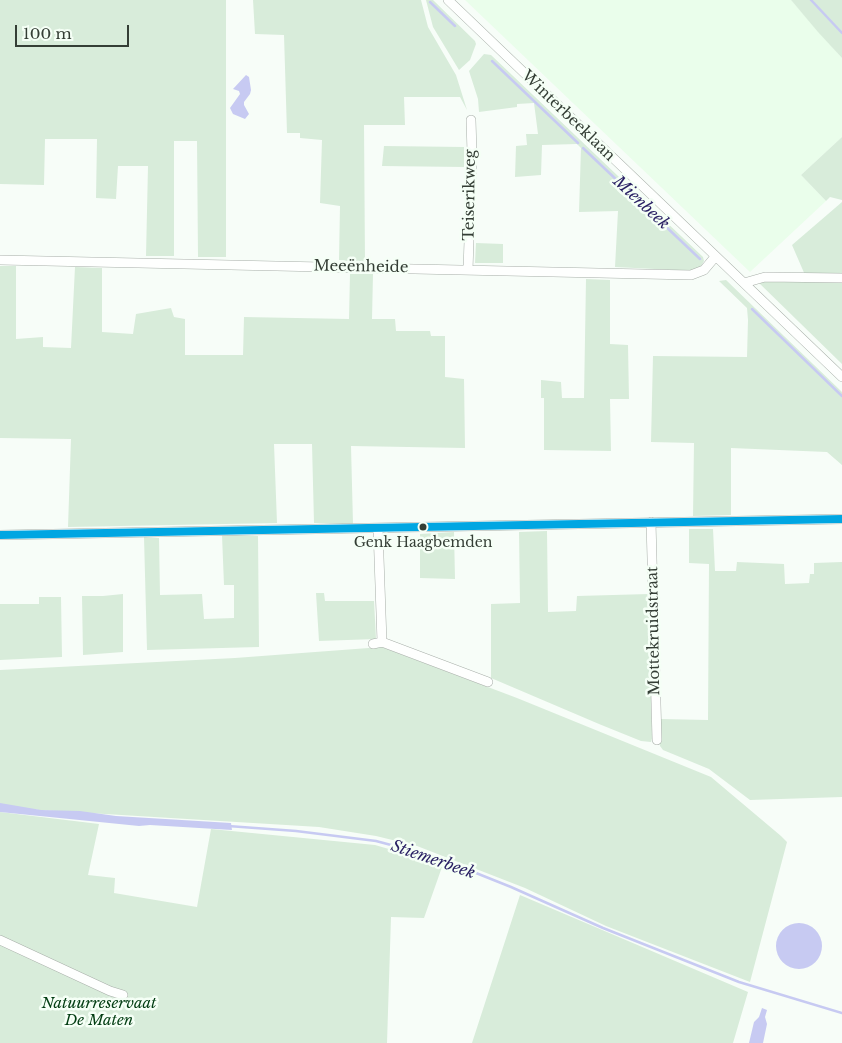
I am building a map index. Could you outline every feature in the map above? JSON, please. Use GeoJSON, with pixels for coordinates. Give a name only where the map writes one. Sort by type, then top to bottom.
{"type":"FeatureCollection","features":[{"type":"Feature","properties":{"kind":"street","name":"Winterbeeklaan"},"geometry":{"type":"LineString","coordinates":[[448,0],[842,377]]}},
{"type":"Feature","properties":{"kind":"street","name":"Teiserikweg"},"geometry":{"type":"LineString","coordinates":[[468,270],[472,153],[471,120]]}},
{"type":"Feature","properties":{"kind":"street","name":"Meeënheide"},"geometry":{"type":"LineString","coordinates":[[0,260],[691,275],[704,270],[716,257]]}},
{"type":"Feature","properties":{"kind":"street"},"geometry":{"type":"LineString","coordinates":[[744,283],[765,277],[842,278]]}},
{"type":"Feature","properties":{"kind":"street"},"geometry":{"type":"LineString","coordinates":[[0,535],[842,520]]}},
{"type":"Feature","properties":{"kind":"street","name":"Mottekruidstraat"},"geometry":{"type":"LineString","coordinates":[[651,522],[656,740]]}},
{"type":"Feature","properties":{"kind":"street"},"geometry":{"type":"LineString","coordinates":[[378,529],[377,643],[488,682]]}},
{"type":"Feature","properties":{"kind":"street"},"geometry":{"type":"LineString","coordinates":[[0,940],[110,991],[123,995]]}},
{"type":"Feature","properties":{"kind":"shaded area"},"geometry":{"type":"Polygon","coordinates":[[[465,0],[791,0],[842,58],[842,137],[801,175],[826,201],[750,272],[465,0]]]}},
{"type":"Feature","properties":{"kind":"green space"},"geometry":{"type":"Polygon","coordinates":[[[0,0],[226,0],[226,257],[198,257],[197,141],[174,141],[174,256],[146,256],[148,166],[118,166],[116,199],[96,198],[97,139],[45,139],[44,185],[0,184],[0,0]]]}},
{"type":"Feature","properties":{"kind":"green space"},"geometry":{"type":"Polygon","coordinates":[[[253,0],[421,0],[428,27],[456,75],[467,110],[460,97],[404,97],[405,125],[364,125],[365,263],[339,260],[340,206],[320,203],[322,140],[300,138],[300,133],[287,133],[284,35],[255,34],[253,0]]]}},
{"type":"Feature","properties":{"kind":"green space"},"geometry":{"type":"Polygon","coordinates":[[[426,0],[433,0],[475,41],[476,44],[470,60],[459,70],[433,27],[426,0]]]}},
{"type":"Feature","properties":{"kind":"green space"},"geometry":{"type":"Polygon","coordinates":[[[791,0],[842,0],[842,58],[818,32],[791,0]]]}},
{"type":"Feature","properties":{"kind":"green space"},"geometry":{"type":"Polygon","coordinates":[[[484,54],[491,55],[703,257],[704,261],[700,268],[695,271],[615,267],[618,211],[579,212],[581,148],[577,144],[542,145],[541,175],[515,177],[516,146],[527,145],[526,134],[538,134],[534,103],[517,104],[517,107],[479,112],[478,99],[469,71],[484,54]]]}},
{"type":"Feature","properties":{"kind":"green space"},"geometry":{"type":"Polygon","coordinates":[[[842,137],[842,200],[830,197],[826,201],[801,175],[842,137]]]}},
{"type":"Feature","properties":{"kind":"green space"},"geometry":{"type":"Polygon","coordinates":[[[384,146],[464,147],[464,167],[382,166],[384,146]]]}},
{"type":"Feature","properties":{"kind":"green space"},"geometry":{"type":"Polygon","coordinates":[[[842,202],[842,275],[805,275],[792,245],[842,202]]]}},
{"type":"Feature","properties":{"kind":"green space"},"geometry":{"type":"Polygon","coordinates":[[[476,243],[503,244],[503,263],[475,263],[476,243]]]}},
{"type":"Feature","properties":{"kind":"green space"},"geometry":{"type":"Polygon","coordinates":[[[0,266],[16,266],[16,339],[43,337],[43,347],[71,348],[75,267],[102,268],[102,332],[133,334],[136,314],[171,308],[174,317],[185,319],[185,355],[243,355],[244,317],[349,319],[350,274],[373,274],[372,319],[395,319],[396,331],[430,331],[431,336],[445,336],[445,377],[464,379],[465,448],[351,446],[353,524],[314,523],[312,444],[274,444],[277,523],[68,527],[71,439],[0,438],[0,266]]]}},
{"type":"Feature","properties":{"kind":"green space"},"geometry":{"type":"Polygon","coordinates":[[[586,279],[610,280],[610,344],[628,345],[629,399],[610,399],[611,451],[544,450],[544,398],[541,398],[541,380],[561,382],[562,398],[584,398],[586,279]]]}},
{"type":"Feature","properties":{"kind":"green space"},"geometry":{"type":"Polygon","coordinates":[[[726,280],[842,392],[842,465],[827,452],[731,448],[731,515],[693,516],[694,443],[651,442],[653,356],[747,357],[747,308],[719,281],[726,280]]]}},
{"type":"Feature","properties":{"kind":"green space"},"geometry":{"type":"Polygon","coordinates":[[[757,281],[842,282],[842,364],[757,281]]]}},
{"type":"Feature","properties":{"kind":"green space"},"geometry":{"type":"Polygon","coordinates":[[[689,529],[713,529],[715,571],[736,571],[737,562],[784,564],[785,584],[809,583],[810,574],[814,574],[814,563],[842,562],[842,797],[750,800],[709,769],[663,750],[660,746],[661,719],[708,720],[709,564],[689,563],[689,529]]]}},
{"type":"Feature","properties":{"kind":"green space"},"geometry":{"type":"Polygon","coordinates":[[[547,531],[548,612],[576,611],[577,596],[649,594],[651,742],[641,741],[491,678],[491,604],[520,603],[519,532],[547,531]]]}},
{"type":"Feature","properties":{"kind":"green space"},"geometry":{"type":"Polygon","coordinates":[[[454,532],[455,579],[420,578],[420,534],[454,532]]]}},
{"type":"Feature","properties":{"kind":"green space"},"geometry":{"type":"Polygon","coordinates":[[[222,535],[258,536],[259,647],[147,650],[144,537],[159,538],[160,595],[202,594],[204,619],[234,618],[234,585],[224,585],[222,535]]]}},
{"type":"Feature","properties":{"kind":"green space"},"geometry":{"type":"Polygon","coordinates":[[[316,593],[324,593],[325,601],[374,601],[376,639],[319,641],[316,593]]]}},
{"type":"Feature","properties":{"kind":"green space"},"geometry":{"type":"Polygon","coordinates":[[[123,594],[123,652],[83,655],[82,596],[123,594]]]}},
{"type":"Feature","properties":{"kind":"green space"},"geometry":{"type":"Polygon","coordinates":[[[39,597],[61,597],[62,657],[0,660],[0,604],[39,604],[39,597]]]}},
{"type":"Feature","properties":{"kind":"green space"},"geometry":{"type":"Polygon","coordinates":[[[382,647],[517,698],[711,777],[781,836],[787,842],[750,982],[606,926],[525,888],[417,846],[376,836],[319,827],[39,810],[0,805],[0,670],[235,658],[382,647]]]}},
{"type":"Feature","properties":{"kind":"green space","name":"Natuurreservaat De Maten"},"geometry":{"type":"Polygon","coordinates":[[[0,812],[99,824],[88,875],[115,878],[114,893],[197,907],[211,829],[375,845],[420,858],[442,867],[424,918],[391,917],[387,1043],[0,1043],[0,812]]]}},
{"type":"Feature","properties":{"kind":"green space"},"geometry":{"type":"Polygon","coordinates":[[[520,895],[748,992],[733,1043],[472,1043],[520,895]]]}},
{"type":"Feature","properties":{"kind":"water"},"geometry":{"type":"Polygon","coordinates":[[[246,75],[249,77],[251,90],[244,102],[249,114],[245,119],[233,114],[230,108],[240,94],[239,91],[233,89],[246,75]]]}},
{"type":"Feature","properties":{"kind":"water"},"geometry":{"type":"Polygon","coordinates":[[[0,803],[41,810],[80,811],[116,816],[231,823],[232,830],[139,826],[0,812],[0,803]]]}},
{"type":"Feature","properties":{"kind":"water"},"geometry":{"type":"Polygon","coordinates":[[[804,923],[816,929],[821,937],[821,955],[816,963],[808,968],[794,969],[782,963],[777,955],[776,941],[782,929],[790,924],[804,923]]]}},
{"type":"Feature","properties":{"kind":"water"},"geometry":{"type":"Polygon","coordinates":[[[762,1008],[767,1010],[765,1017],[767,1024],[763,1043],[749,1043],[754,1022],[759,1017],[762,1008]]]}},
{"type":"Feature","properties":{"kind":"waterway"},"geometry":{"type":"LineString","coordinates":[[811,0],[842,33]]}},
{"type":"Feature","properties":{"kind":"waterway","name":"Mienbeek"},"geometry":{"type":"LineString","coordinates":[[430,2],[455,26]]}},
{"type":"Feature","properties":{"kind":"waterway","name":"Mienbeek"},"geometry":{"type":"LineString","coordinates":[[492,61],[578,143]]}},
{"type":"Feature","properties":{"kind":"waterway","name":"Mienbeek"},"geometry":{"type":"LineString","coordinates":[[583,148],[700,259]]}},
{"type":"Feature","properties":{"kind":"waterway","name":"Mienbeek"},"geometry":{"type":"LineString","coordinates":[[752,309],[842,396]]}},
{"type":"Feature","properties":{"kind":"waterway","name":"Stiemerbeek"},"geometry":{"type":"LineString","coordinates":[[228,826],[296,831],[376,841],[436,857],[511,887],[603,928],[739,982],[842,1013]]}},
{"type":"Feature","properties":{"kind":"transit line"},"geometry":{"type":"LineString","coordinates":[[0,535],[842,519]]}},
{"type":"Feature","properties":{"kind":"place","name":"Genk Haagbemden"},"geometry":{"type":"Point","coordinates":[423,527]}}]}
